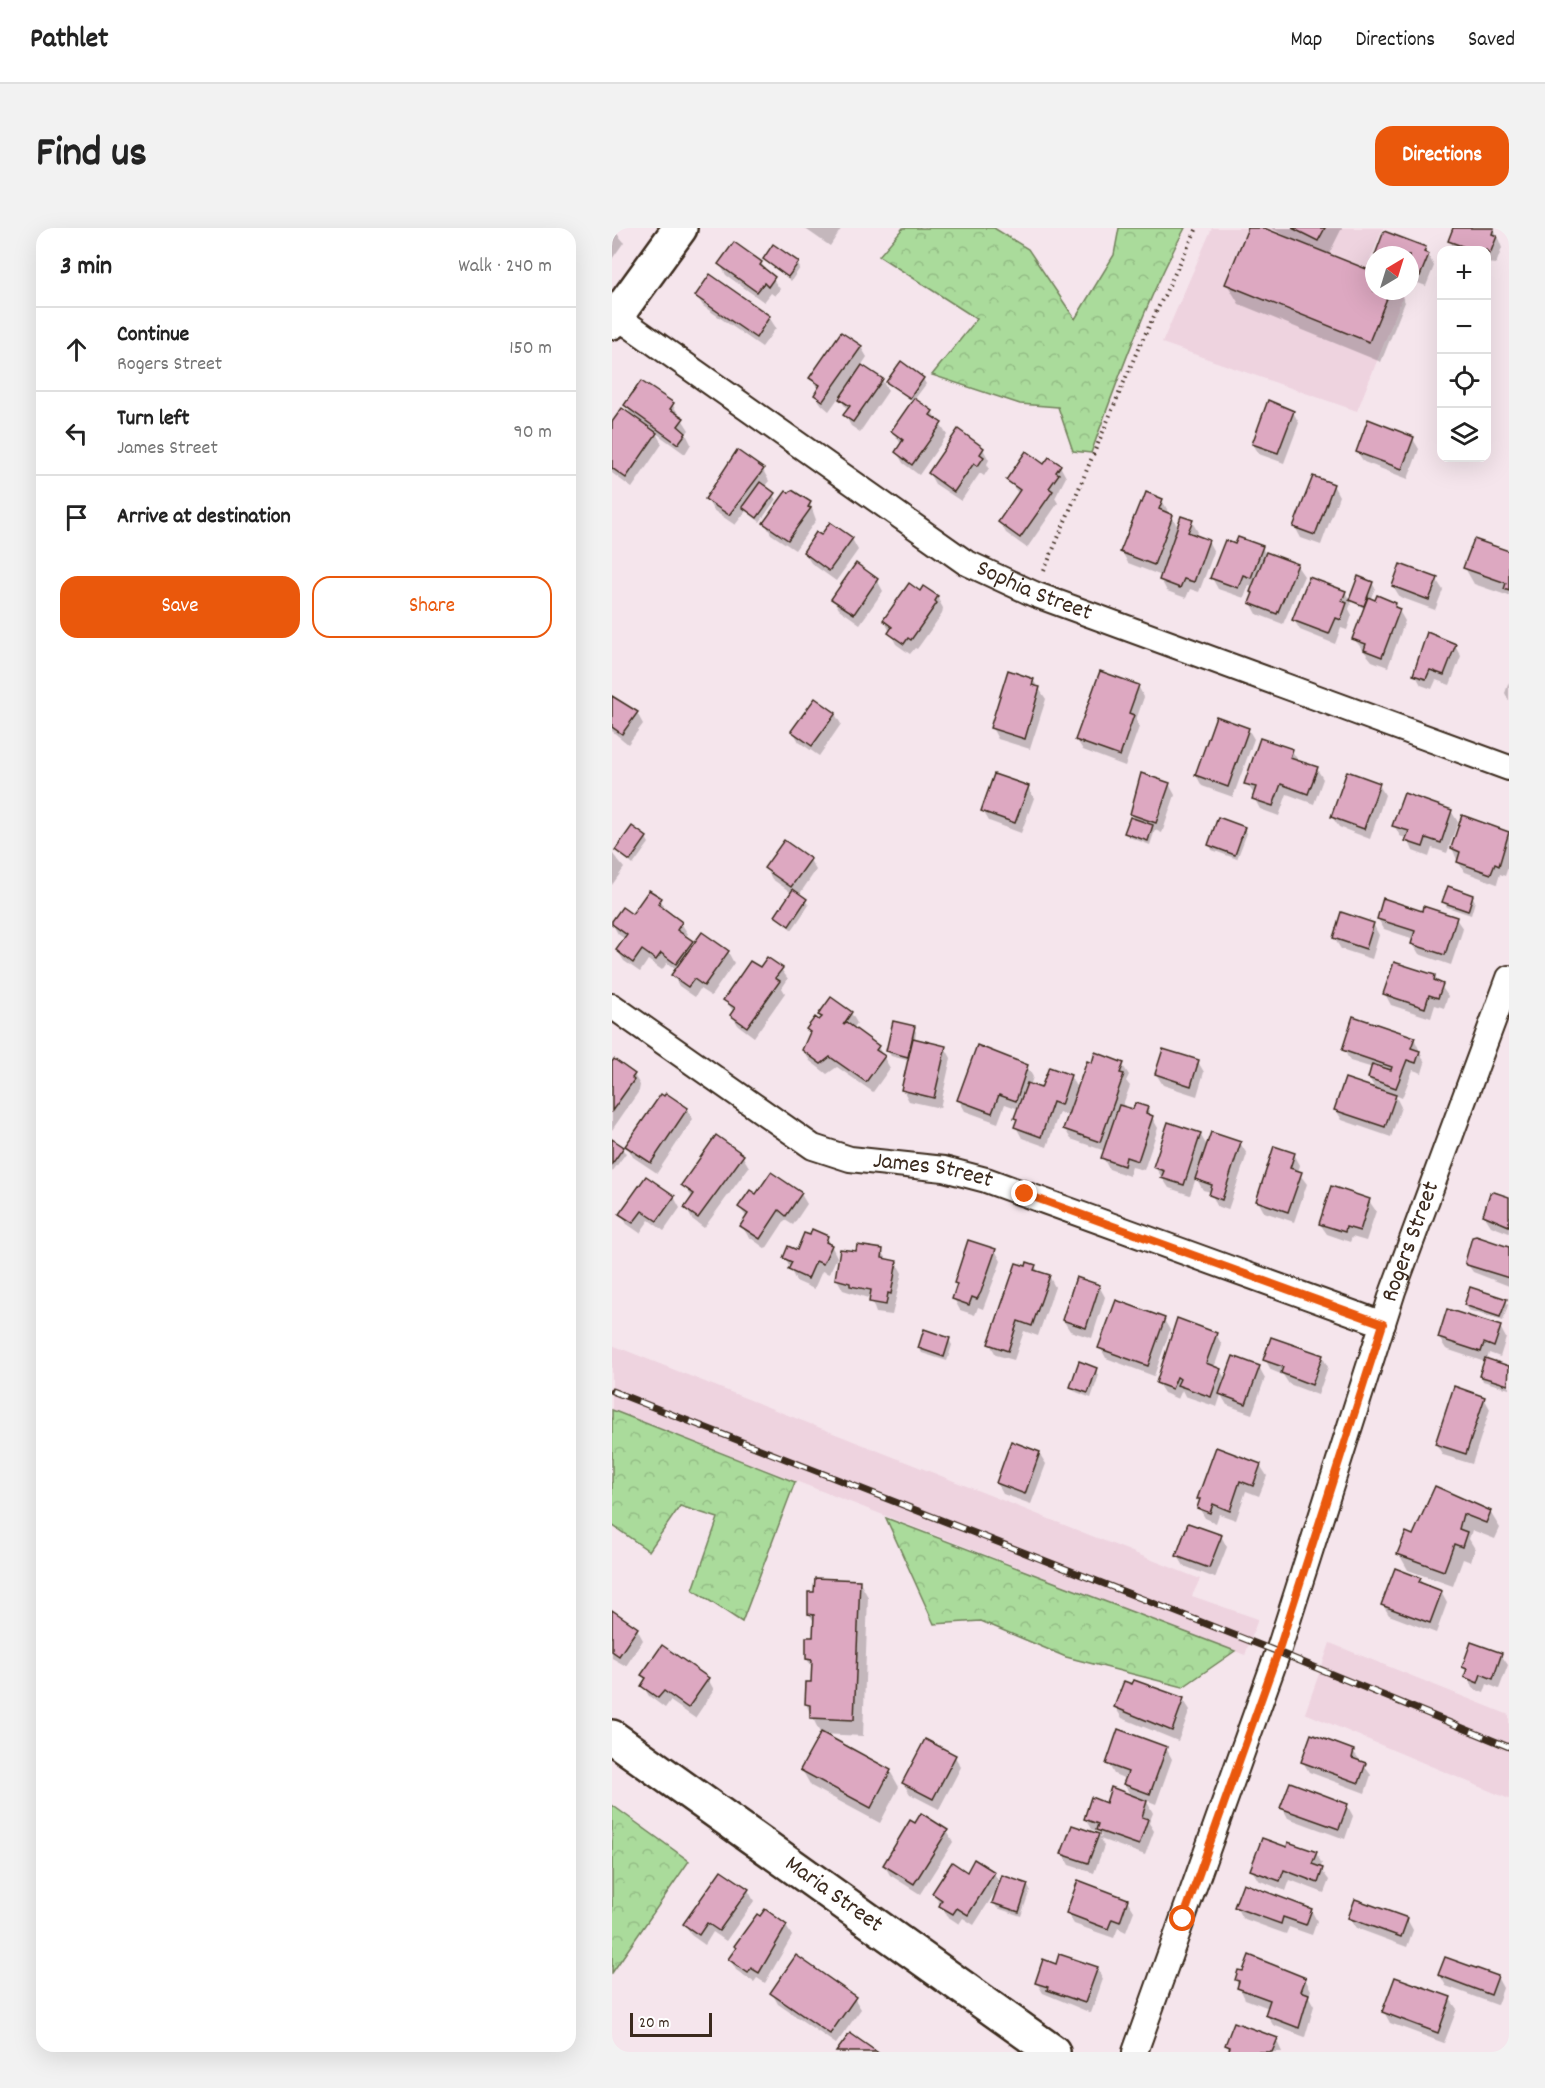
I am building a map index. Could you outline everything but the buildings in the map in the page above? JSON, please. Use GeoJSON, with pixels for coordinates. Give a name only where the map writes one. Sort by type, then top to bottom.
{"type":"FeatureCollection","features":[{"type":"Feature","properties":{"kind":"street"},"geometry":{"type":"LineString","coordinates":[[613,317],[680,228]]}},
{"type":"Feature","properties":{"kind":"street","name":"Sophia Street"},"geometry":{"type":"LineString","coordinates":[[613,317],[965,562],[1034,594],[1509,768]]}},
{"type":"Feature","properties":{"kind":"street","name":"Rogers Street"},"geometry":{"type":"LineString","coordinates":[[1135,2052],[1278,1652],[1383,1324],[1509,978]]}},
{"type":"Feature","properties":{"kind":"street","name":"James Street"},"geometry":{"type":"LineString","coordinates":[[612,1006],[813,1147],[850,1159],[944,1169],[986,1180],[1383,1324]]}},
{"type":"Feature","properties":{"kind":"street","name":"Maria Street"},"geometry":{"type":"LineString","coordinates":[[612,1737],[1053,2052]]}},
{"type":"Feature","properties":{"kind":"path"},"geometry":{"type":"LineString","coordinates":[[1034,594],[1138,349],[1197,228]]}},
{"type":"Feature","properties":{"kind":"shaded area"},"geometry":{"type":"Polygon","coordinates":[[[1212,228],[1383,228],[1376,246],[1365,246],[1365,300],[1401,300],[1357,411],[1162,343],[1212,228]]]}},
{"type":"Feature","properties":{"kind":"shaded area"},"geometry":{"type":"Polygon","coordinates":[[[612,1345],[1200,1579],[1192,1596],[1258,1619],[1245,1655],[612,1410],[612,1345]]]}},
{"type":"Feature","properties":{"kind":"shaded area"},"geometry":{"type":"Polygon","coordinates":[[[1330,1643],[1509,1715],[1509,1799],[1305,1713],[1330,1643]]]}},
{"type":"Feature","properties":{"kind":"green space"},"geometry":{"type":"Polygon","coordinates":[[[903,228],[994,228],[1028,249],[1075,319],[1114,255],[1119,228],[1185,228],[1146,311],[1091,453],[1073,451],[1058,407],[1020,404],[932,375],[977,319],[879,256],[903,228]]]}},
{"type":"Feature","properties":{"kind":"green space"},"geometry":{"type":"Polygon","coordinates":[[[612,1410],[795,1482],[742,1622],[693,1590],[718,1518],[680,1506],[649,1551],[612,1525],[612,1410]]]}},
{"type":"Feature","properties":{"kind":"green space"},"geometry":{"type":"Polygon","coordinates":[[[886,1518],[1235,1651],[1183,1687],[1066,1657],[981,1621],[934,1624],[886,1518]]]}},
{"type":"Feature","properties":{"kind":"green space"},"geometry":{"type":"Polygon","coordinates":[[[612,1805],[689,1861],[612,1973],[612,1805]]]}},
{"type":"Feature","properties":{"kind":"railway"},"geometry":{"type":"LineString","coordinates":[[612,1391],[1278,1652],[1509,1747]]}},
{"type":"Feature","properties":{"kind":"route"},"geometry":{"type":"LineString","coordinates":[[1025,1194],[1383,1324],[1278,1652],[1183,1919]]}}]}
